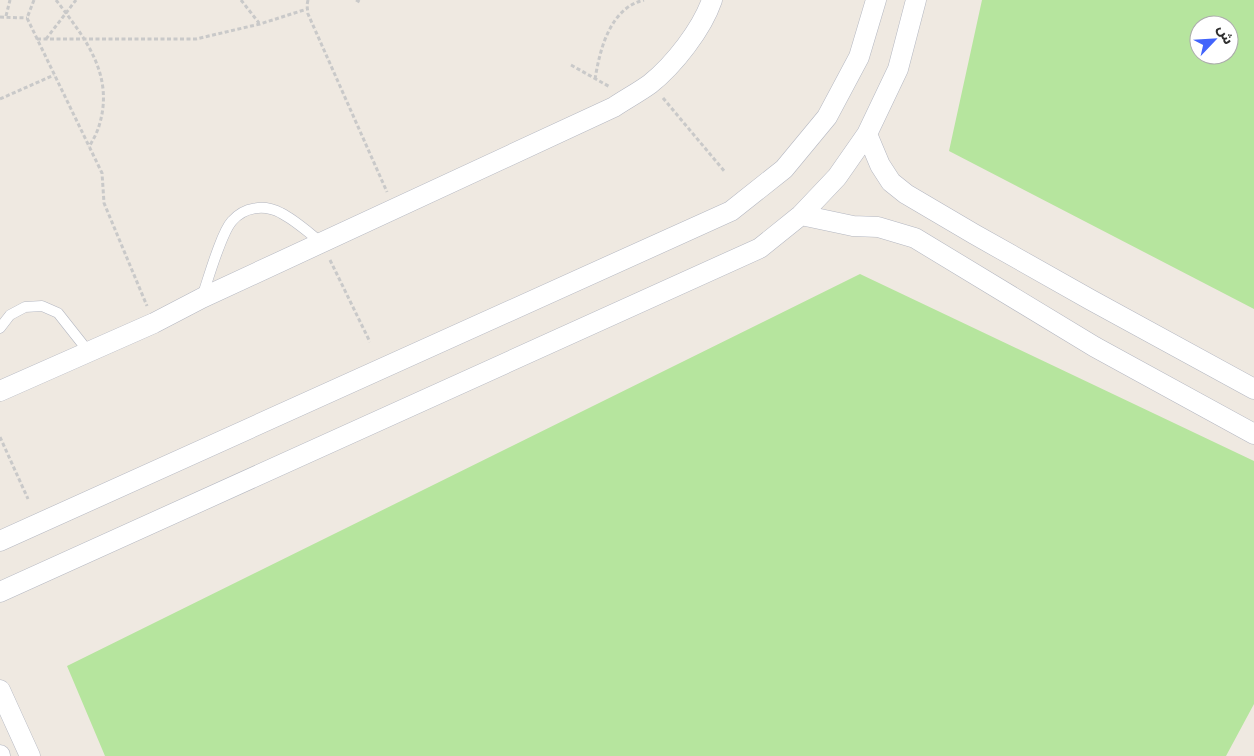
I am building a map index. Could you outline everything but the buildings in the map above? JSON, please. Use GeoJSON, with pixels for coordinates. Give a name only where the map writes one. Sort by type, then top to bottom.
{"type":"FeatureCollection","features":[{"type":"Feature","properties":{"kind":"street"},"geometry":{"type":"LineString","coordinates":[[0,391],[154,323],[202,298],[614,107],[651,83],[674,60],[690,40],[712,0]]}},
{"type":"Feature","properties":{"kind":"street"},"geometry":{"type":"LineString","coordinates":[[0,541],[731,211],[784,169],[827,117],[859,58],[876,0]]}},
{"type":"Feature","properties":{"kind":"street"},"geometry":{"type":"LineString","coordinates":[[0,592],[760,248],[801,215],[837,177],[867,134],[898,69],[916,0]]}},
{"type":"Feature","properties":{"kind":"street"},"geometry":{"type":"LineString","coordinates":[[867,134],[880,165],[891,182],[906,194],[1091,300],[1254,388]]}},
{"type":"Feature","properties":{"kind":"street"},"geometry":{"type":"LineString","coordinates":[[801,215],[853,226],[878,227],[915,238],[1095,347],[1254,434]]}},
{"type":"Feature","properties":{"kind":"street"},"geometry":{"type":"LineString","coordinates":[[0,690],[30,756]]}},
{"type":"Feature","properties":{"kind":"lane"},"geometry":{"type":"LineString","coordinates":[[202,298],[224,235],[230,222],[241,213],[254,208],[269,208],[282,213],[322,242]]}},
{"type":"Feature","properties":{"kind":"lane"},"geometry":{"type":"LineString","coordinates":[[0,328],[10,315],[25,307],[42,306],[58,313],[88,351]]}},
{"type":"Feature","properties":{"kind":"path"},"geometry":{"type":"LineString","coordinates":[[6,16],[10,0]]}},
{"type":"Feature","properties":{"kind":"path"},"geometry":{"type":"LineString","coordinates":[[26,18],[34,0]]}},
{"type":"Feature","properties":{"kind":"path"},"geometry":{"type":"LineString","coordinates":[[56,0],[85,40],[96,59],[103,81],[104,104],[99,126],[89,147]]}},
{"type":"Feature","properties":{"kind":"path"},"geometry":{"type":"LineString","coordinates":[[45,39],[76,0]]}},
{"type":"Feature","properties":{"kind":"path"},"geometry":{"type":"LineString","coordinates":[[242,0],[260,24]]}},
{"type":"Feature","properties":{"kind":"path"},"geometry":{"type":"LineString","coordinates":[[308,0],[307,9],[394,209]]}},
{"type":"Feature","properties":{"kind":"path"},"geometry":{"type":"LineString","coordinates":[[356,0],[360,2]]}},
{"type":"Feature","properties":{"kind":"path"},"geometry":{"type":"LineString","coordinates":[[596,79],[598,59],[610,28],[622,10],[644,0]]}},
{"type":"Feature","properties":{"kind":"path"},"geometry":{"type":"LineString","coordinates":[[37,39],[196,39],[260,24],[307,9]]}},
{"type":"Feature","properties":{"kind":"path"},"geometry":{"type":"LineString","coordinates":[[0,17],[26,18]]}},
{"type":"Feature","properties":{"kind":"path"},"geometry":{"type":"LineString","coordinates":[[26,18],[102,173],[104,204],[154,323]]}},
{"type":"Feature","properties":{"kind":"path"},"geometry":{"type":"LineString","coordinates":[[571,65],[629,98]]}},
{"type":"Feature","properties":{"kind":"path"},"geometry":{"type":"LineString","coordinates":[[0,99],[54,75]]}},
{"type":"Feature","properties":{"kind":"path"},"geometry":{"type":"LineString","coordinates":[[651,83],[725,172]]}},
{"type":"Feature","properties":{"kind":"path"},"geometry":{"type":"LineString","coordinates":[[322,242],[370,342]]}},
{"type":"Feature","properties":{"kind":"path"},"geometry":{"type":"LineString","coordinates":[[0,437],[28,499]]}},
{"type":"Feature","properties":{"kind":"green space"},"geometry":{"type":"Polygon","coordinates":[[[982,0],[1254,0],[1254,309],[949,151],[982,0]]]}},
{"type":"Feature","properties":{"kind":"green space"},"geometry":{"type":"Polygon","coordinates":[[[860,274],[1254,461],[1254,704],[1226,756],[105,756],[67,666],[860,274]]]}}]}
